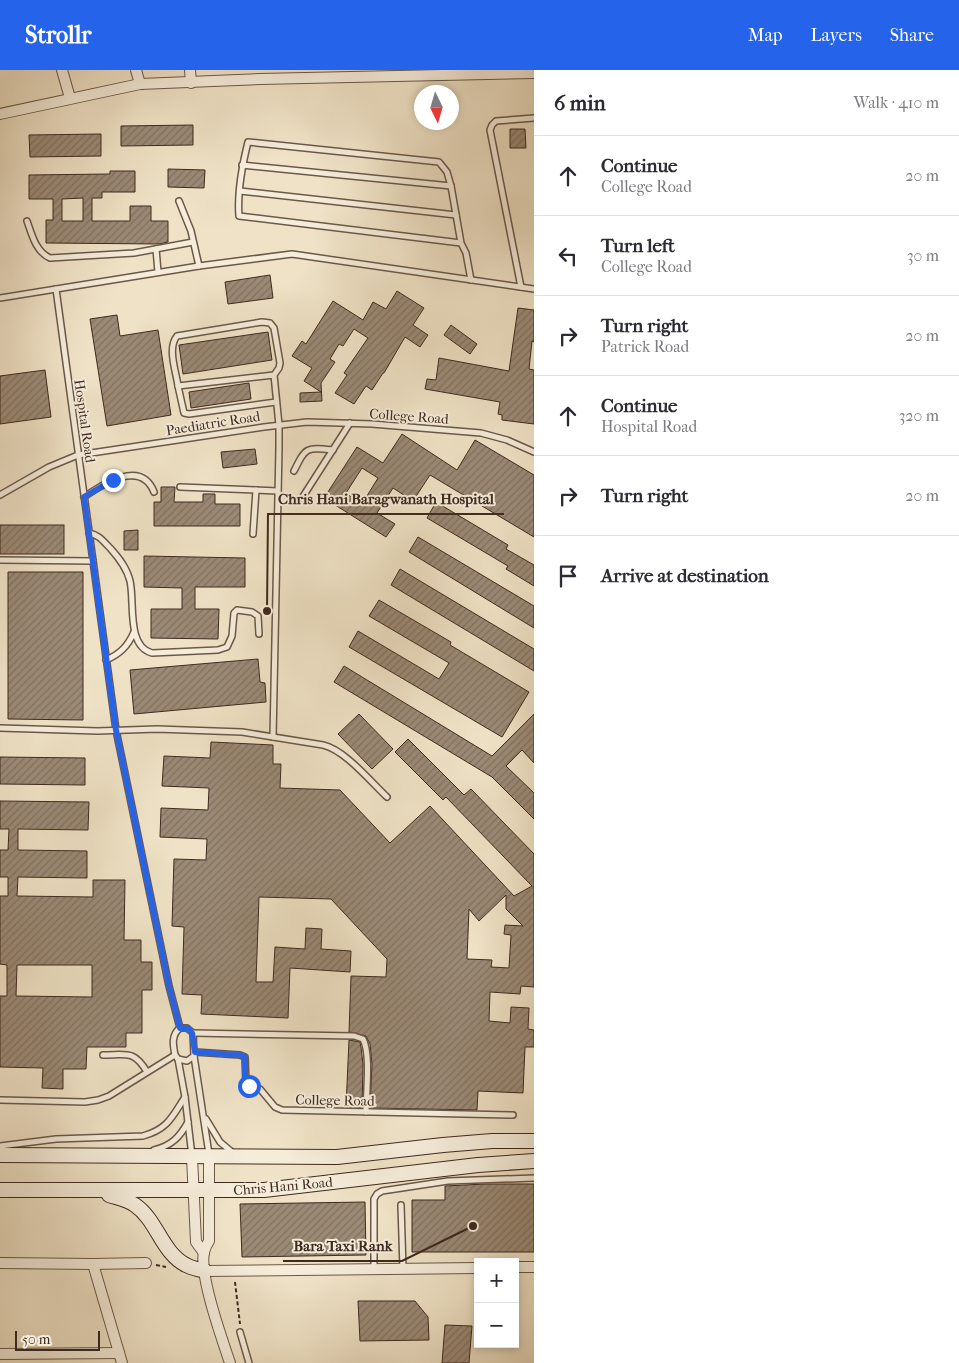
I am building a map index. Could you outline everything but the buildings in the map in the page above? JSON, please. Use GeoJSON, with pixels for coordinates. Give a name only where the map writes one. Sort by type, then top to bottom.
{"type":"FeatureCollection","features":[{"type":"Feature","properties":{"kind":"main road","name":"Chris Hani Road"},"geometry":{"type":"LineString","coordinates":[[0,1156],[337,1157],[442,1145],[492,1141],[534,1141]]}},
{"type":"Feature","properties":{"kind":"main road","name":"Chris Hani Road"},"geometry":{"type":"LineString","coordinates":[[0,1190],[264,1190],[478,1165],[534,1161]]}},
{"type":"Feature","properties":{"kind":"main road"},"geometry":{"type":"LineString","coordinates":[[97,1191],[136,1206],[146,1216],[177,1258],[187,1266],[205,1271]]}},
{"type":"Feature","properties":{"kind":"street"},"geometry":{"type":"LineString","coordinates":[[62,70],[70,98]]}},
{"type":"Feature","properties":{"kind":"street"},"geometry":{"type":"LineString","coordinates":[[136,70],[140,84]]}},
{"type":"Feature","properties":{"kind":"street"},"geometry":{"type":"LineString","coordinates":[[190,70],[191,83]]}},
{"type":"Feature","properties":{"kind":"street"},"geometry":{"type":"LineString","coordinates":[[0,114],[140,84],[191,83],[260,75],[534,73]]}},
{"type":"Feature","properties":{"kind":"street"},"geometry":{"type":"LineString","coordinates":[[209,1156],[209,1241],[204,1253],[205,1271],[212,1308],[230,1363]]}},
{"type":"Feature","properties":{"kind":"street"},"geometry":{"type":"LineString","coordinates":[[192,1157],[196,1242],[204,1253]]}},
{"type":"Feature","properties":{"kind":"street"},"geometry":{"type":"LineString","coordinates":[[0,1263],[146,1263]]}},
{"type":"Feature","properties":{"kind":"street"},"geometry":{"type":"LineString","coordinates":[[0,1354],[27,1359],[120,1358],[92,1264]]}},
{"type":"Feature","properties":{"kind":"street"},"geometry":{"type":"LineString","coordinates":[[519,1267],[534,1267]]}},
{"type":"Feature","properties":{"kind":"street"},"geometry":{"type":"LineString","coordinates":[[205,1271],[474,1268]]}},
{"type":"Feature","properties":{"kind":"lane"},"geometry":{"type":"LineString","coordinates":[[521,288],[490,130],[496,121],[534,118]]}},
{"type":"Feature","properties":{"kind":"lane"},"geometry":{"type":"LineString","coordinates":[[461,243],[239,216],[242,165],[248,142],[439,162],[446,172],[451,186],[461,243],[466,252],[471,280]]}},
{"type":"Feature","properties":{"kind":"lane"},"geometry":{"type":"LineString","coordinates":[[242,165],[451,186]]}},
{"type":"Feature","properties":{"kind":"lane"},"geometry":{"type":"LineString","coordinates":[[240,191],[456,215]]}},
{"type":"Feature","properties":{"kind":"lane"},"geometry":{"type":"LineString","coordinates":[[178,202],[191,231],[198,266]]}},
{"type":"Feature","properties":{"kind":"lane"},"geometry":{"type":"LineString","coordinates":[[26,221],[38,250],[44,256],[50,258],[134,253],[193,242]]}},
{"type":"Feature","properties":{"kind":"lane"},"geometry":{"type":"LineString","coordinates":[[156,249],[158,272]]}},
{"type":"Feature","properties":{"kind":"lane"},"geometry":{"type":"LineString","coordinates":[[0,298],[158,272],[292,254],[534,290]]}},
{"type":"Feature","properties":{"kind":"lane","name":"Hospital Road"},"geometry":{"type":"LineString","coordinates":[[56,289],[116,730],[169,986],[180,1028]]}},
{"type":"Feature","properties":{"kind":"lane"},"geometry":{"type":"LineString","coordinates":[[276,402],[189,414],[184,413],[172,341],[177,336],[262,322],[270,323],[274,328],[280,362],[279,368],[274,375],[279,425]]}},
{"type":"Feature","properties":{"kind":"lane"},"geometry":{"type":"LineString","coordinates":[[178,386],[274,375]]}},
{"type":"Feature","properties":{"kind":"lane","name":"College Road"},"geometry":{"type":"LineString","coordinates":[[279,425],[307,422],[350,423],[481,433],[507,440],[534,452]]}},
{"type":"Feature","properties":{"kind":"lane"},"geometry":{"type":"LineString","coordinates":[[302,498],[350,423]]}},
{"type":"Feature","properties":{"kind":"lane","name":"Paediatric Road"},"geometry":{"type":"LineString","coordinates":[[0,495],[49,467],[78,455],[279,425],[273,737]]}},
{"type":"Feature","properties":{"kind":"lane"},"geometry":{"type":"LineString","coordinates":[[294,471],[302,454],[308,449],[333,450]]}},
{"type":"Feature","properties":{"kind":"lane"},"geometry":{"type":"LineString","coordinates":[[84,497],[113,480],[138,476],[150,483],[154,492]]}},
{"type":"Feature","properties":{"kind":"lane"},"geometry":{"type":"LineString","coordinates":[[180,487],[278,491]]}},
{"type":"Feature","properties":{"kind":"lane"},"geometry":{"type":"LineString","coordinates":[[253,534],[256,490]]}},
{"type":"Feature","properties":{"kind":"lane"},"geometry":{"type":"LineString","coordinates":[[89,533],[100,538],[125,567],[131,586],[134,632],[143,649],[152,653],[218,650],[227,647],[230,643],[234,613],[237,610],[252,612],[258,616],[259,634]]}},
{"type":"Feature","properties":{"kind":"lane"},"geometry":{"type":"LineString","coordinates":[[0,560],[93,560]]}},
{"type":"Feature","properties":{"kind":"lane"},"geometry":{"type":"LineString","coordinates":[[106,660],[124,649],[130,642],[134,632]]}},
{"type":"Feature","properties":{"kind":"lane"},"geometry":{"type":"LineString","coordinates":[[0,728],[157,729],[242,732],[330,746],[387,797]]}},
{"type":"Feature","properties":{"kind":"lane"},"geometry":{"type":"LineString","coordinates":[[192,1157],[189,1122],[174,1038],[180,1028],[188,1028],[192,1033],[209,1156]]}},
{"type":"Feature","properties":{"kind":"lane"},"geometry":{"type":"LineString","coordinates":[[192,1033],[354,1036],[363,1039],[366,1048],[367,1070],[366,1112]]}},
{"type":"Feature","properties":{"kind":"lane"},"geometry":{"type":"LineString","coordinates":[[0,1100],[85,1102],[98,1100],[109,1096],[147,1072],[177,1057],[187,1061],[195,1054]]}},
{"type":"Feature","properties":{"kind":"lane","name":"College Road"},"geometry":{"type":"LineString","coordinates":[[195,1054],[240,1055],[245,1057],[246,1084],[260,1089],[279,1110],[513,1115]]}},
{"type":"Feature","properties":{"kind":"lane"},"geometry":{"type":"LineString","coordinates":[[103,1055],[134,1056],[140,1060],[147,1072]]}},
{"type":"Feature","properties":{"kind":"lane"},"geometry":{"type":"LineString","coordinates":[[0,1146],[56,1138],[144,1136],[164,1127],[185,1097]]}},
{"type":"Feature","properties":{"kind":"lane"},"geometry":{"type":"LineString","coordinates":[[203,1114],[212,1132],[220,1142],[241,1157]]}},
{"type":"Feature","properties":{"kind":"lane"},"geometry":{"type":"LineString","coordinates":[[127,1156],[167,1146],[180,1136],[189,1122]]}},
{"type":"Feature","properties":{"kind":"lane"},"geometry":{"type":"LineString","coordinates":[[374,1269],[374,1199],[382,1191],[448,1181],[534,1178]]}},
{"type":"Feature","properties":{"kind":"lane"},"geometry":{"type":"LineString","coordinates":[[401,1206],[402,1268]]}},
{"type":"Feature","properties":{"kind":"lane"},"geometry":{"type":"LineString","coordinates":[[240,1332],[249,1363]]}},
{"type":"Feature","properties":{"kind":"place","name":"Chris Hani Baragwanath Hospital"},"geometry":{"type":"Point","coordinates":[267,611]}},
{"type":"Feature","properties":{"kind":"place","name":"Bara Taxi Rank"},"geometry":{"type":"Point","coordinates":[473,1226]}},
{"type":"Feature","properties":{"kind":"route"},"geometry":{"type":"LineString","coordinates":[[113,480],[84,497],[116,730],[169,986],[180,1028],[188,1028],[191,1031],[195,1052],[245,1057],[245,1082],[249,1086]]}}]}
